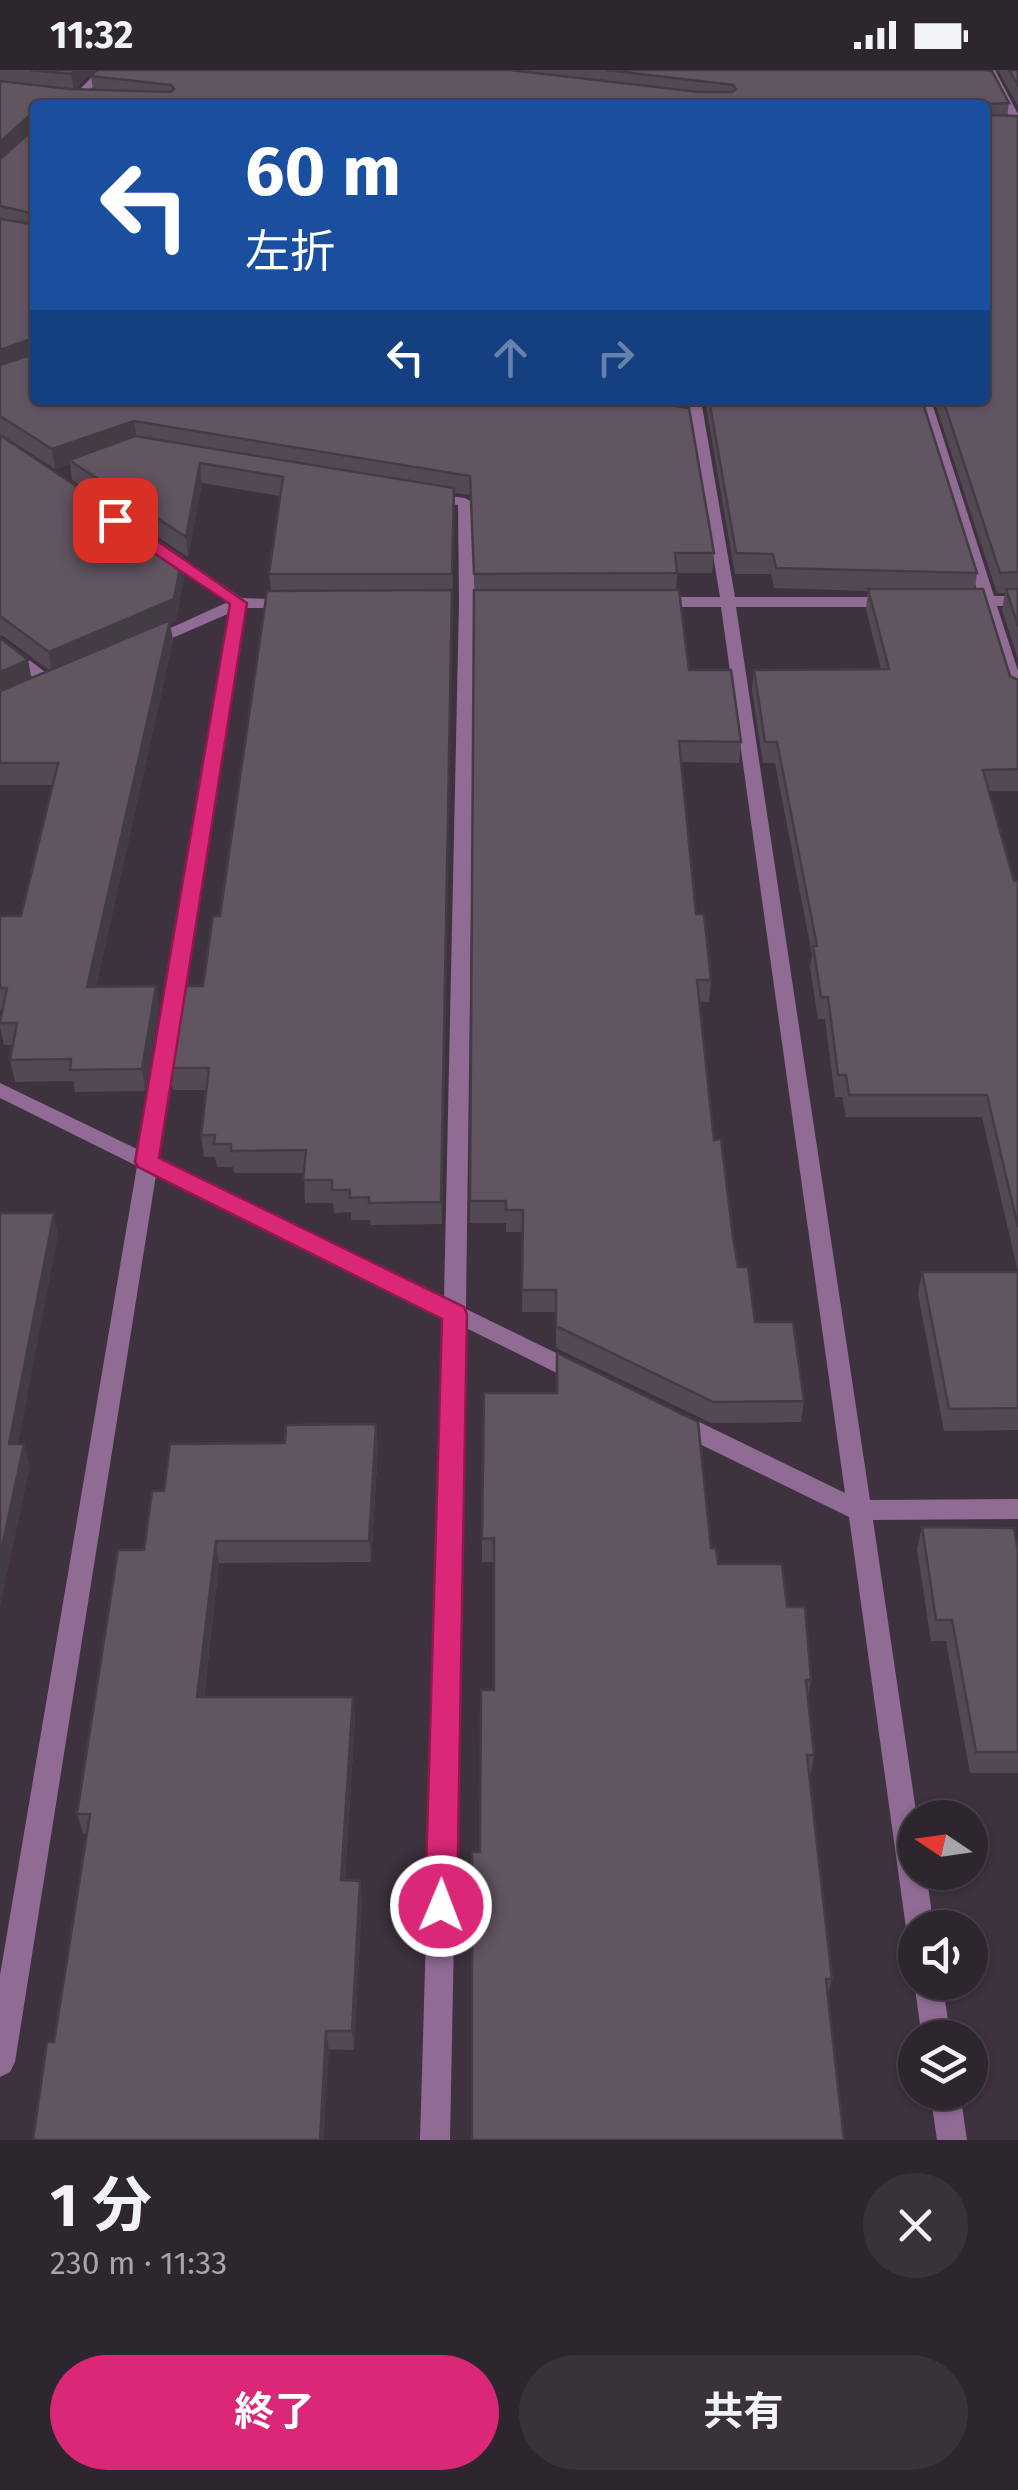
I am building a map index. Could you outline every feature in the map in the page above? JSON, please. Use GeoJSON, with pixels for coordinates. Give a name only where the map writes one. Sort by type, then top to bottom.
{"type":"FeatureCollection","features":[{"type":"Feature","properties":{"kind":"street"},"geometry":{"type":"LineString","coordinates":[[78,100],[105,70]]}},
{"type":"Feature","properties":{"kind":"street"},"geometry":{"type":"LineString","coordinates":[[978,79],[993,76],[1018,126],[1002,126]]}},
{"type":"Feature","properties":{"kind":"street"},"geometry":{"type":"LineString","coordinates":[[57,93],[86,95]]}},
{"type":"Feature","properties":{"kind":"street"},"geometry":{"type":"LineString","coordinates":[[926,405],[1018,696]]}},
{"type":"Feature","properties":{"kind":"street"},"geometry":{"type":"LineString","coordinates":[[691,413],[728,602],[917,1910]]}},
{"type":"Feature","properties":{"kind":"street"},"geometry":{"type":"LineString","coordinates":[[407,493],[465,502],[455,1314],[435,2140]]}},
{"type":"Feature","properties":{"kind":"street"},"geometry":{"type":"LineString","coordinates":[[146,540],[239,603]]}},
{"type":"Feature","properties":{"kind":"street"},"geometry":{"type":"LineString","coordinates":[[948,602],[1018,601]]}},
{"type":"Feature","properties":{"kind":"street"},"geometry":{"type":"LineString","coordinates":[[136,648],[239,603],[310,602]]}},
{"type":"Feature","properties":{"kind":"street"},"geometry":{"type":"LineString","coordinates":[[640,602],[909,602]]}},
{"type":"Feature","properties":{"kind":"street"},"geometry":{"type":"LineString","coordinates":[[0,2062],[239,603]]}},
{"type":"Feature","properties":{"kind":"street"},"geometry":{"type":"LineString","coordinates":[[0,644],[51,684]]}},
{"type":"Feature","properties":{"kind":"street"},"geometry":{"type":"LineString","coordinates":[[34,691],[68,677]]}},
{"type":"Feature","properties":{"kind":"street"},"geometry":{"type":"LineString","coordinates":[[0,1090],[598,1383]]}},
{"type":"Feature","properties":{"kind":"street"},"geometry":{"type":"LineString","coordinates":[[652,1409],[857,1510],[1018,1509]]}},
{"type":"Feature","properties":{"kind":"street"},"geometry":{"type":"LineString","coordinates":[[948,2110],[952,2140]]}},
{"type":"Feature","properties":{"kind":"building"},"geometry":{"type":"Polygon","coordinates":[[[30,70],[75,70],[71,74],[30,70]]]}},
{"type":"Feature","properties":{"kind":"building"},"geometry":{"type":"Polygon","coordinates":[[[97,70],[510,70],[699,92],[732,92],[736,89],[733,85],[606,70],[983,70],[992,71],[1009,103],[30,100],[30,115],[0,142],[0,81],[69,89],[174,89],[171,85],[91,76],[97,70]]]}},
{"type":"Feature","properties":{"kind":"building"},"geometry":{"type":"Polygon","coordinates":[[[1009,70],[1018,70],[1018,85],[1009,70]]]}},
{"type":"Feature","properties":{"kind":"building"},"geometry":{"type":"Polygon","coordinates":[[[990,115],[1018,116],[1018,572],[1000,573],[945,405],[990,405],[990,115]]]}},
{"type":"Feature","properties":{"kind":"building"},"geometry":{"type":"Polygon","coordinates":[[[30,132],[30,213],[0,206],[0,159],[30,132]]]}},
{"type":"Feature","properties":{"kind":"building"},"geometry":{"type":"Polygon","coordinates":[[[0,219],[30,224],[30,339],[0,350],[0,219]]]}},
{"type":"Feature","properties":{"kind":"building"},"geometry":{"type":"Polygon","coordinates":[[[30,355],[30,405],[689,408],[714,553],[675,553],[677,573],[474,574],[470,476],[134,421],[52,449],[0,416],[0,365],[30,355]]]}},
{"type":"Feature","properties":{"kind":"building"},"geometry":{"type":"Polygon","coordinates":[[[710,405],[924,405],[977,573],[776,568],[773,554],[736,553],[710,405]]]}},
{"type":"Feature","properties":{"kind":"building"},"geometry":{"type":"Polygon","coordinates":[[[0,435],[182,557],[174,599],[49,652],[0,616],[0,435]]]}},
{"type":"Feature","properties":{"kind":"building"},"geometry":{"type":"Polygon","coordinates":[[[135,436],[454,488],[452,574],[269,574],[283,477],[200,463],[186,537],[69,460],[135,436]]]}},
{"type":"Feature","properties":{"kind":"building"},"geometry":{"type":"Polygon","coordinates":[[[868,589],[983,589],[1010,676],[1018,680],[1018,769],[983,770],[1014,881],[1018,881],[1018,1227],[987,1095],[849,1095],[846,1075],[838,1075],[828,997],[821,997],[813,946],[817,946],[777,742],[765,742],[754,670],[889,669],[868,589]]]}},
{"type":"Feature","properties":{"kind":"building"},"geometry":{"type":"Polygon","coordinates":[[[1006,589],[1018,589],[1018,626],[1006,589]]]}},
{"type":"Feature","properties":{"kind":"building"},"geometry":{"type":"Polygon","coordinates":[[[452,590],[441,1202],[369,1203],[369,1197],[350,1198],[350,1190],[332,1190],[332,1180],[303,1180],[306,1150],[231,1151],[231,1144],[214,1144],[215,1135],[201,1135],[209,1068],[169,1068],[183,986],[203,986],[213,916],[220,916],[267,591],[452,590]]]}},
{"type":"Feature","properties":{"kind":"building"},"geometry":{"type":"Polygon","coordinates":[[[474,590],[679,590],[689,670],[731,670],[741,742],[679,741],[696,914],[704,914],[711,980],[697,980],[714,1140],[721,1139],[738,1267],[748,1267],[755,1322],[793,1322],[804,1401],[713,1402],[556,1326],[556,1290],[522,1290],[523,1210],[506,1210],[506,1201],[470,1201],[474,590]]]}},
{"type":"Feature","properties":{"kind":"building"},"geometry":{"type":"Polygon","coordinates":[[[170,620],[87,987],[156,986],[142,1069],[70,1070],[71,1059],[10,1060],[17,1023],[0,1023],[7,988],[0,988],[0,916],[21,916],[58,763],[0,763],[0,691],[170,620]]]}},
{"type":"Feature","properties":{"kind":"building"},"geometry":{"type":"Polygon","coordinates":[[[0,638],[28,660],[0,672],[0,638]]]}},
{"type":"Feature","properties":{"kind":"building"},"geometry":{"type":"Polygon","coordinates":[[[0,1213],[54,1213],[9,1444],[24,1444],[0,1556],[0,1213]]]}},
{"type":"Feature","properties":{"kind":"building"},"geometry":{"type":"Polygon","coordinates":[[[922,1272],[1018,1272],[1018,1408],[949,1409],[922,1272]]]}},
{"type":"Feature","properties":{"kind":"building"},"geometry":{"type":"Polygon","coordinates":[[[557,1353],[698,1422],[711,1548],[716,1548],[718,1564],[782,1564],[787,1607],[805,1607],[811,1680],[806,1680],[814,1755],[807,1755],[832,1979],[826,1979],[844,2140],[472,2140],[472,1852],[480,1852],[481,1690],[494,1690],[494,1538],[482,1539],[484,1393],[557,1393],[557,1353]]]}},
{"type":"Feature","properties":{"kind":"building"},"geometry":{"type":"Polygon","coordinates":[[[376,1424],[369,1541],[216,1541],[197,1697],[353,1697],[341,1880],[360,1881],[352,2031],[326,2031],[320,2140],[33,2140],[47,2042],[54,2042],[90,1814],[77,1814],[118,1550],[144,1550],[152,1491],[164,1491],[170,1444],[285,1443],[286,1425],[376,1424]]]}},
{"type":"Feature","properties":{"kind":"building"},"geometry":{"type":"Polygon","coordinates":[[[922,1527],[1014,1528],[1018,1551],[1018,1752],[976,1752],[952,1620],[936,1620],[922,1527]]]}},
{"type":"Feature","properties":{"kind":"route"},"geometry":{"type":"LineString","coordinates":[[115,520],[239,603],[146,1162],[455,1314],[441,1906]]}}]}
